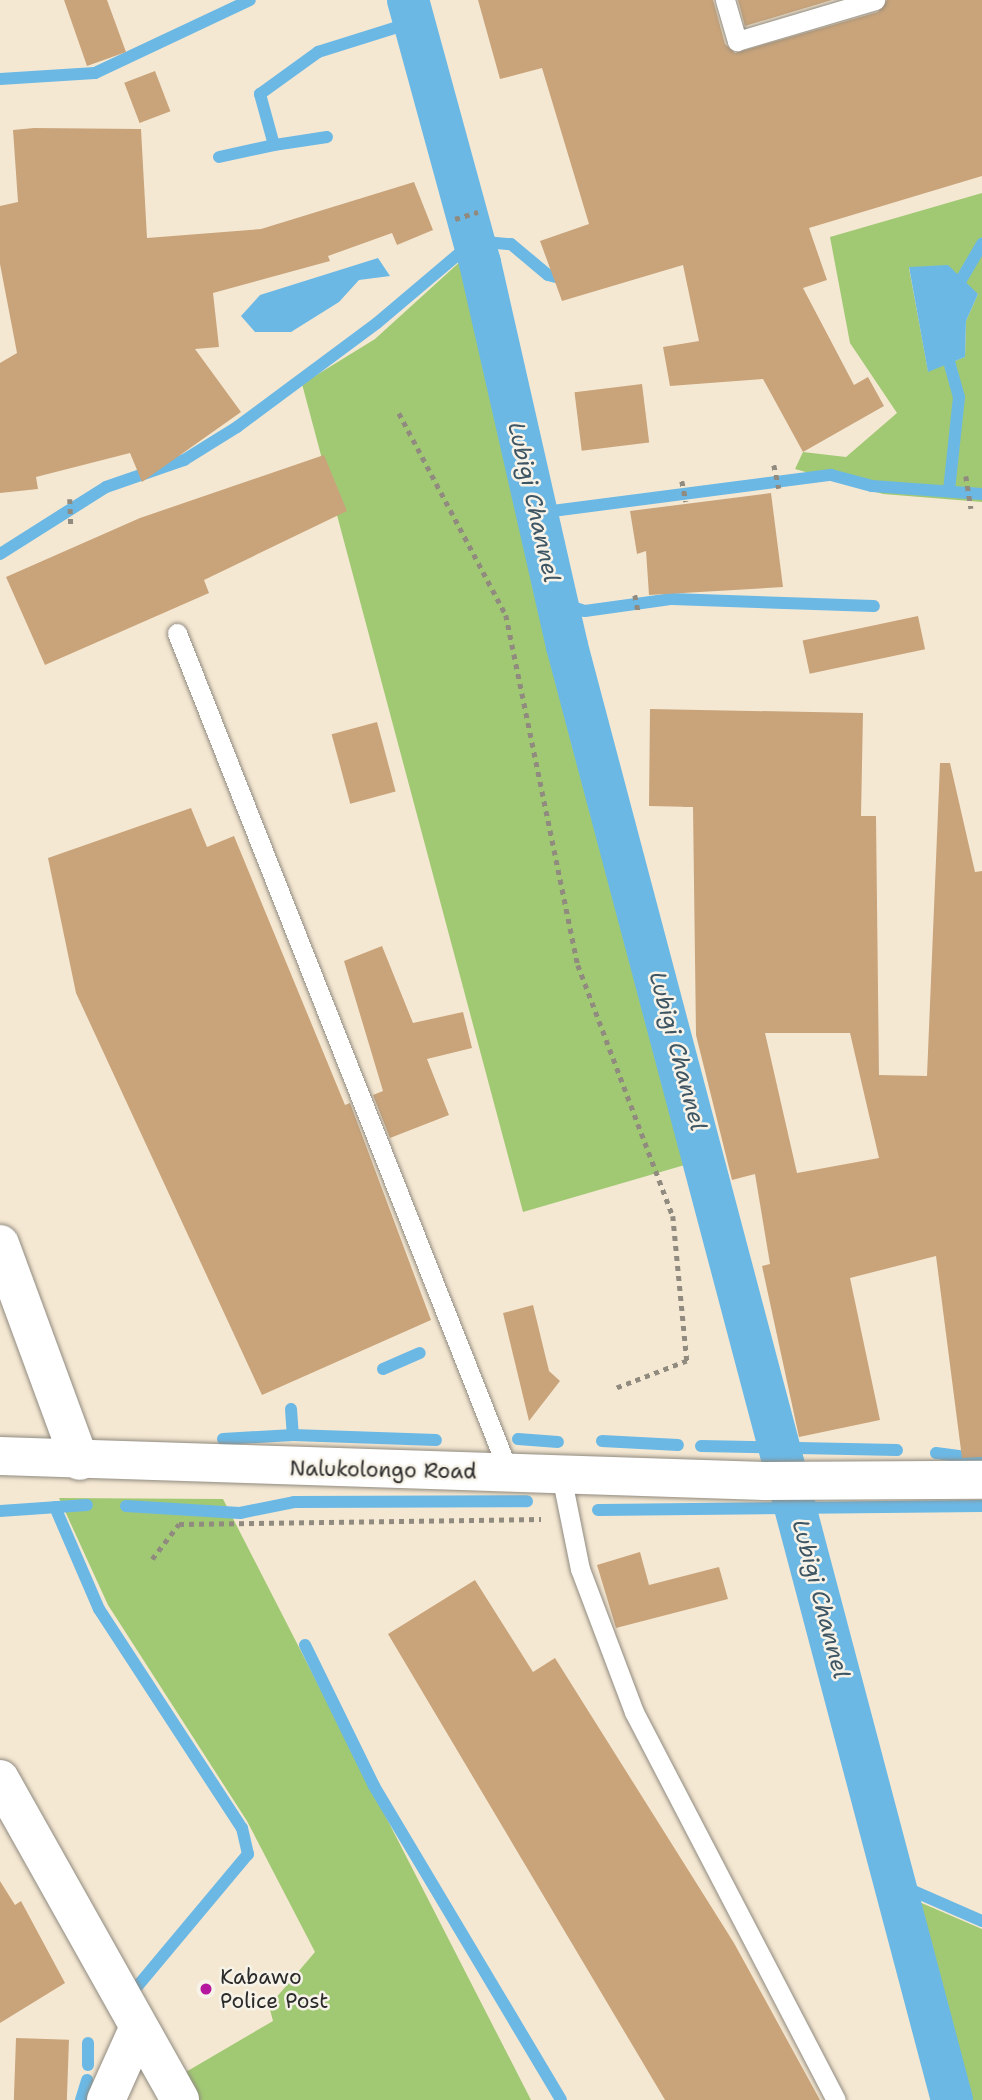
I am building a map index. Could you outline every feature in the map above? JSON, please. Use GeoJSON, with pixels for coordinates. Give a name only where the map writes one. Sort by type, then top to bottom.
{"type":"FeatureCollection","features":[{"type":"Feature","properties":{"kind":"street"},"geometry":{"type":"LineString","coordinates":[[0,1244],[80,1461]]}},
{"type":"Feature","properties":{"kind":"street","name":"Nalukolongo Road"},"geometry":{"type":"LineString","coordinates":[[0,1456],[80,1461],[561,1475],[784,1480],[982,1480]]}},
{"type":"Feature","properties":{"kind":"street"},"geometry":{"type":"LineString","coordinates":[[0,1779],[137,2031],[180,2100]]}},
{"type":"Feature","properties":{"kind":"street"},"geometry":{"type":"LineString","coordinates":[[106,2100],[137,2031]]}},
{"type":"Feature","properties":{"kind":"lane"},"geometry":{"type":"LineString","coordinates":[[724,0],[737,41],[874,0]]}},
{"type":"Feature","properties":{"kind":"lane"},"geometry":{"type":"LineString","coordinates":[[177,634],[509,1473]]}},
{"type":"Feature","properties":{"kind":"lane"},"geometry":{"type":"LineString","coordinates":[[561,1475],[580,1569],[634,1712],[836,2100]]}},
{"type":"Feature","properties":{"kind":"path"},"geometry":{"type":"LineString","coordinates":[[455,219],[478,212]]}},
{"type":"Feature","properties":{"kind":"path"},"geometry":{"type":"LineString","coordinates":[[399,413],[506,615],[578,965],[673,1216],[687,1361],[614,1389]]}},
{"type":"Feature","properties":{"kind":"path"},"geometry":{"type":"LineString","coordinates":[[774,465],[779,488]]}},
{"type":"Feature","properties":{"kind":"path"},"geometry":{"type":"LineString","coordinates":[[966,476],[971,509]]}},
{"type":"Feature","properties":{"kind":"path"},"geometry":{"type":"LineString","coordinates":[[682,481],[685,502]]}},
{"type":"Feature","properties":{"kind":"path"},"geometry":{"type":"LineString","coordinates":[[70,499],[71,528]]}},
{"type":"Feature","properties":{"kind":"path"},"geometry":{"type":"LineString","coordinates":[[635,595],[638,611]]}},
{"type":"Feature","properties":{"kind":"path"},"geometry":{"type":"LineString","coordinates":[[152,1559],[179,1524],[570,1519]]}},
{"type":"Feature","properties":{"kind":"green space"},"geometry":{"type":"Polygon","coordinates":[[[982,193],[982,502],[883,494],[795,469],[803,452],[846,457],[897,413],[850,343],[830,237],[982,193]],[[909,268],[928,371],[965,357],[966,321],[978,294],[909,268]]]}},
{"type":"Feature","properties":{"kind":"green space"},"geometry":{"type":"Polygon","coordinates":[[[463,259],[527,536],[695,1162],[523,1212],[302,384],[375,339],[463,259]]]}},
{"type":"Feature","properties":{"kind":"green space"},"geometry":{"type":"Polygon","coordinates":[[[59,1498],[223,1499],[531,2100],[193,2100],[179,2076],[273,2021],[269,2006],[315,1952],[247,1821],[108,1605],[59,1498]]]}},
{"type":"Feature","properties":{"kind":"green space"},"geometry":{"type":"Polygon","coordinates":[[[910,1898],[982,1929],[982,2100],[962,2100],[910,1898]]]}},
{"type":"Feature","properties":{"kind":"water"},"geometry":{"type":"Polygon","coordinates":[[[378,258],[390,276],[359,280],[339,302],[291,332],[255,332],[241,316],[260,295],[378,258]]]}},
{"type":"Feature","properties":{"kind":"water"},"geometry":{"type":"Polygon","coordinates":[[[948,265],[978,294],[966,321],[965,357],[928,372],[909,267],[948,265]]]}},
{"type":"Feature","properties":{"kind":"building"},"geometry":{"type":"Polygon","coordinates":[[[64,0],[107,0],[126,52],[87,66],[64,0]]]}},
{"type":"Feature","properties":{"kind":"building"},"geometry":{"type":"Polygon","coordinates":[[[478,0],[713,0],[725,44],[735,53],[878,12],[887,0],[982,0],[982,176],[809,228],[827,280],[803,288],[854,385],[868,377],[884,406],[803,452],[763,379],[670,386],[663,347],[699,341],[683,265],[562,301],[540,241],[589,224],[542,68],[500,79],[478,0]]]}},
{"type":"Feature","properties":{"kind":"building"},"geometry":{"type":"Polygon","coordinates":[[[738,0],[832,0],[745,26],[738,0]]]}},
{"type":"Feature","properties":{"kind":"building"},"geometry":{"type":"Polygon","coordinates":[[[155,71],[170,111],[140,123],[124,83],[155,71]]]}},
{"type":"Feature","properties":{"kind":"building"},"geometry":{"type":"Polygon","coordinates":[[[141,129],[147,238],[261,229],[414,182],[433,230],[397,245],[392,233],[328,256],[330,261],[213,293],[219,347],[195,349],[241,412],[142,482],[130,453],[36,477],[38,489],[0,493],[0,363],[17,353],[0,264],[0,206],[18,202],[13,130],[141,129]]]}},
{"type":"Feature","properties":{"kind":"building"},"geometry":{"type":"Polygon","coordinates":[[[642,384],[649,443],[582,451],[575,392],[642,384]]]}},
{"type":"Feature","properties":{"kind":"building"},"geometry":{"type":"Polygon","coordinates":[[[324,455],[347,511],[204,580],[209,593],[45,665],[6,577],[140,518],[324,455]]]}},
{"type":"Feature","properties":{"kind":"building"},"geometry":{"type":"Polygon","coordinates":[[[771,493],[783,587],[649,595],[646,551],[637,554],[630,511],[771,493]]]}},
{"type":"Feature","properties":{"kind":"building"},"geometry":{"type":"Polygon","coordinates":[[[918,616],[925,649],[810,674],[803,641],[918,616]]]}},
{"type":"Feature","properties":{"kind":"building"},"geometry":{"type":"Polygon","coordinates":[[[650,709],[863,713],[861,816],[876,816],[879,1075],[927,1076],[940,763],[950,763],[975,872],[982,871],[982,1457],[962,1458],[936,1256],[850,1278],[880,1420],[799,1437],[762,1266],[770,1264],[755,1174],[732,1180],[696,1035],[693,807],[649,806],[650,709]],[[765,1033],[797,1173],[879,1158],[850,1033],[765,1033]]]}},
{"type":"Feature","properties":{"kind":"building"},"geometry":{"type":"Polygon","coordinates":[[[377,722],[396,792],[350,804],[332,734],[377,722]]]}},
{"type":"Feature","properties":{"kind":"building"},"geometry":{"type":"Polygon","coordinates":[[[191,808],[207,847],[234,836],[345,1105],[350,1103],[431,1320],[262,1395],[76,993],[48,858],[191,808]]]}},
{"type":"Feature","properties":{"kind":"building"},"geometry":{"type":"Polygon","coordinates":[[[382,946],[413,1023],[463,1012],[472,1048],[427,1059],[449,1115],[390,1138],[373,1095],[383,1091],[344,961],[382,946]]]}},
{"type":"Feature","properties":{"kind":"building"},"geometry":{"type":"Polygon","coordinates":[[[533,1305],[549,1371],[560,1381],[529,1421],[503,1313],[533,1305]]]}},
{"type":"Feature","properties":{"kind":"building"},"geometry":{"type":"Polygon","coordinates":[[[640,1552],[649,1585],[719,1567],[728,1599],[616,1628],[597,1565],[640,1552]]]}},
{"type":"Feature","properties":{"kind":"building"},"geometry":{"type":"Polygon","coordinates":[[[475,1580],[533,1672],[555,1658],[734,1943],[820,2100],[665,2100],[388,1634],[475,1580]]]}},
{"type":"Feature","properties":{"kind":"building"},"geometry":{"type":"Polygon","coordinates":[[[0,1881],[15,1905],[21,1901],[65,1983],[0,2023],[0,1881]]]}},
{"type":"Feature","properties":{"kind":"building"},"geometry":{"type":"Polygon","coordinates":[[[16,2038],[69,2040],[67,2100],[14,2100],[16,2038]]]}},
{"type":"Feature","properties":{"kind":"waterway"},"geometry":{"type":"LineString","coordinates":[[0,79],[95,73],[250,0]]}},
{"type":"Feature","properties":{"kind":"waterway","name":"Lubigi Channel"},"geometry":{"type":"LineString","coordinates":[[408,0],[480,263],[567,646],[952,2100]]}},
{"type":"Feature","properties":{"kind":"waterway"},"geometry":{"type":"LineString","coordinates":[[327,137],[274,145],[260,94],[318,52],[414,22]]}},
{"type":"Feature","properties":{"kind":"waterway"},"geometry":{"type":"LineString","coordinates":[[219,157],[274,145]]}},
{"type":"Feature","properties":{"kind":"waterway"},"geometry":{"type":"LineString","coordinates":[[0,554],[106,487],[184,460],[237,427],[377,323],[474,241],[511,244],[548,275],[568,280]]}},
{"type":"Feature","properties":{"kind":"waterway"},"geometry":{"type":"LineString","coordinates":[[954,292],[982,244]]}},
{"type":"Feature","properties":{"kind":"waterway"},"geometry":{"type":"LineString","coordinates":[[945,347],[959,397],[949,490]]}},
{"type":"Feature","properties":{"kind":"waterway"},"geometry":{"type":"LineString","coordinates":[[537,513],[831,475],[872,486],[982,494]]}},
{"type":"Feature","properties":{"kind":"waterway"},"geometry":{"type":"LineString","coordinates":[[557,602],[585,611],[672,599],[874,606]]}},
{"type":"Feature","properties":{"kind":"waterway"},"geometry":{"type":"LineString","coordinates":[[383,1369],[420,1353]]}},
{"type":"Feature","properties":{"kind":"waterway"},"geometry":{"type":"LineString","coordinates":[[291,1409],[293,1435],[436,1440]]}},
{"type":"Feature","properties":{"kind":"waterway"},"geometry":{"type":"LineString","coordinates":[[223,1439],[293,1435]]}},
{"type":"Feature","properties":{"kind":"waterway"},"geometry":{"type":"LineString","coordinates":[[518,1439],[558,1442]]}},
{"type":"Feature","properties":{"kind":"waterway"},"geometry":{"type":"LineString","coordinates":[[602,1441],[678,1445]]}},
{"type":"Feature","properties":{"kind":"waterway"},"geometry":{"type":"LineString","coordinates":[[701,1446],[897,1450]]}},
{"type":"Feature","properties":{"kind":"waterway"},"geometry":{"type":"LineString","coordinates":[[936,1453],[982,1459]]}},
{"type":"Feature","properties":{"kind":"waterway"},"geometry":{"type":"LineString","coordinates":[[126,1506],[240,1513],[294,1502],[527,1501]]}},
{"type":"Feature","properties":{"kind":"waterway"},"geometry":{"type":"LineString","coordinates":[[0,1511],[87,1505]]}},
{"type":"Feature","properties":{"kind":"waterway"},"geometry":{"type":"LineString","coordinates":[[598,1510],[982,1506]]}},
{"type":"Feature","properties":{"kind":"waterway"},"geometry":{"type":"LineString","coordinates":[[55,1507],[99,1609],[242,1828],[248,1854],[136,1988]]}},
{"type":"Feature","properties":{"kind":"waterway"},"geometry":{"type":"LineString","coordinates":[[305,1645],[374,1786],[561,2100]]}},
{"type":"Feature","properties":{"kind":"waterway"},"geometry":{"type":"LineString","coordinates":[[895,1883],[982,1921]]}},
{"type":"Feature","properties":{"kind":"waterway"},"geometry":{"type":"LineString","coordinates":[[88,2043],[88,2065]]}},
{"type":"Feature","properties":{"kind":"waterway"},"geometry":{"type":"LineString","coordinates":[[81,2100],[87,2080]]}},
{"type":"Feature","properties":{"kind":"place","name":"Kabawo Police Post"},"geometry":{"type":"Point","coordinates":[206,1989]}}]}
